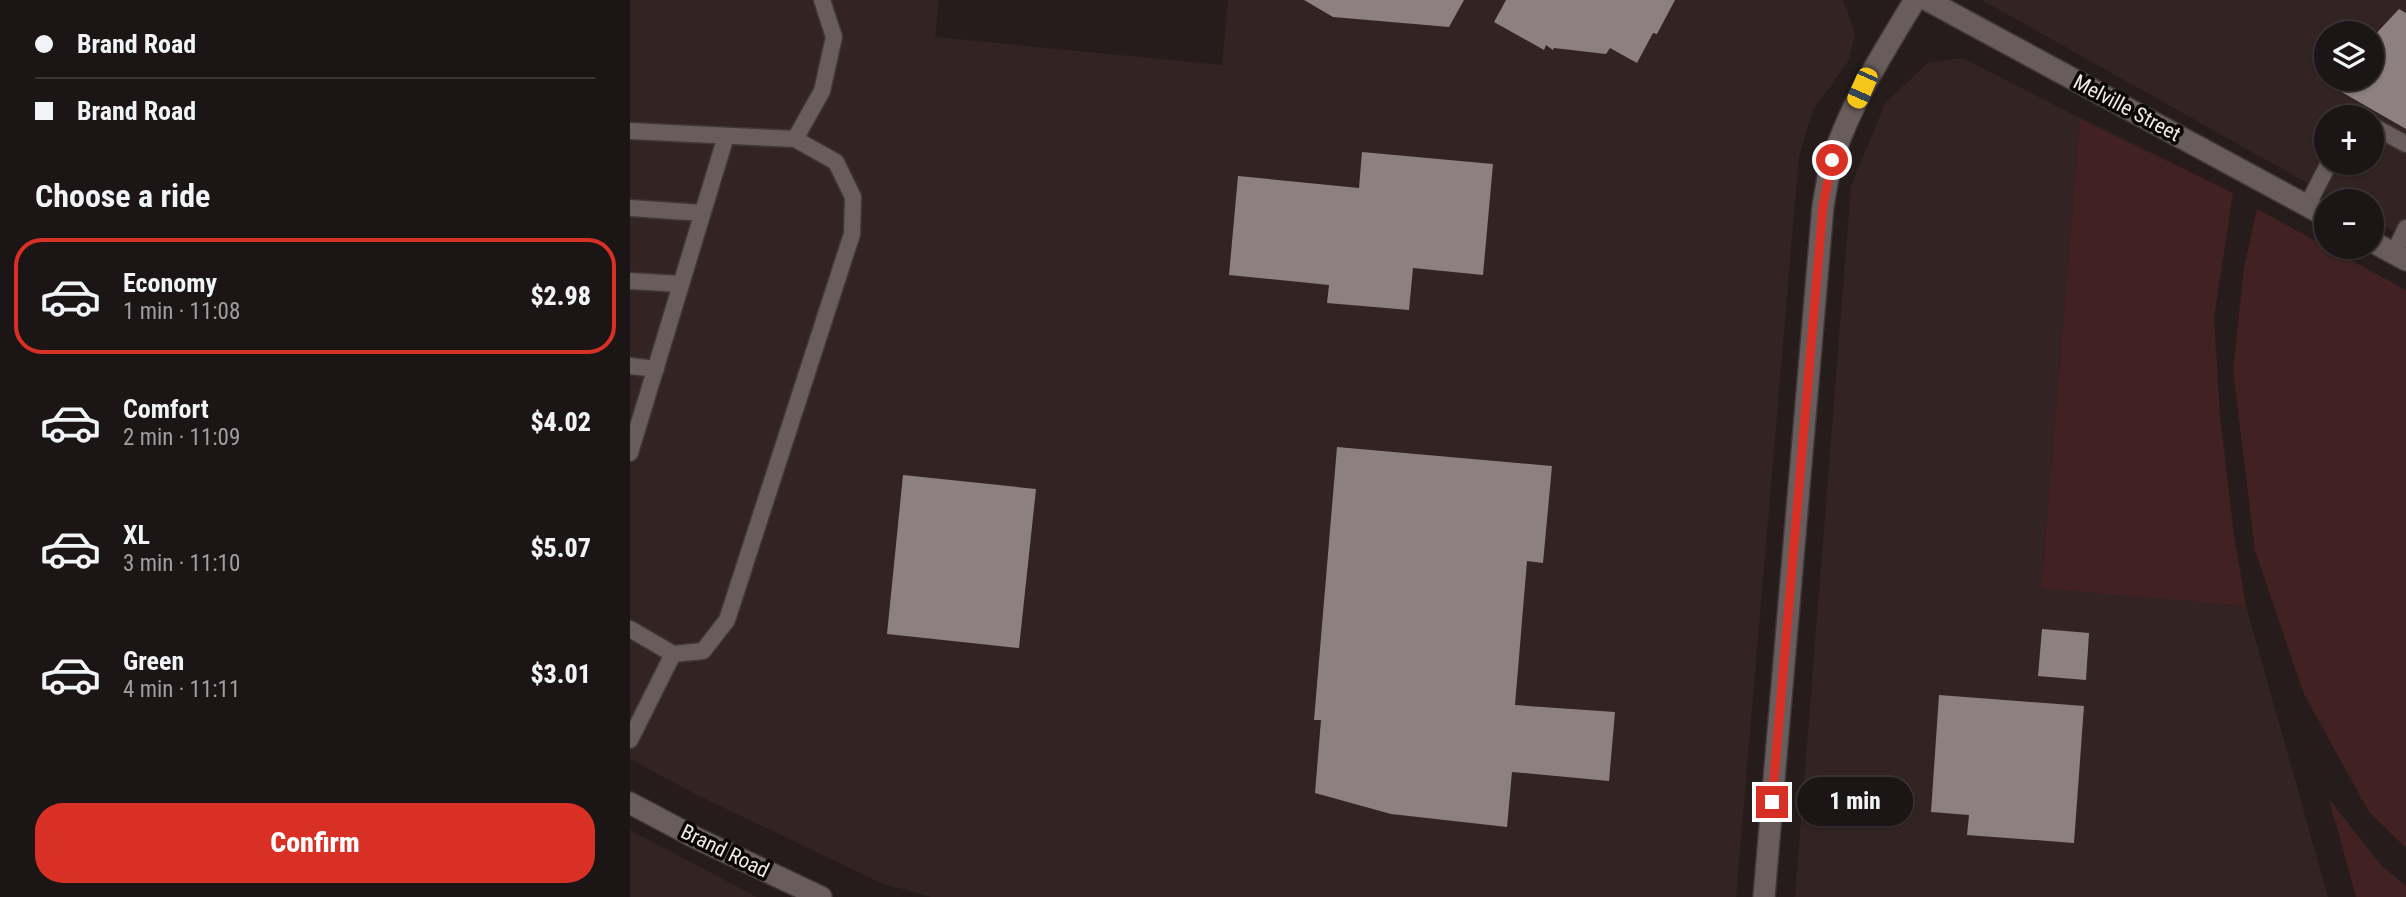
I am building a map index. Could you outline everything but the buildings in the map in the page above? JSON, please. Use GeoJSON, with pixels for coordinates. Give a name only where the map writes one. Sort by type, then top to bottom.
{"type":"FeatureCollection","features":[{"type":"Feature","properties":{"kind":"street"},"geometry":{"type":"LineString","coordinates":[[1764,897],[1823,206],[1832,160],[1847,120],[1862,88],[1915,0]]}},
{"type":"Feature","properties":{"kind":"street","name":"Melville Street"},"geometry":{"type":"LineString","coordinates":[[1927,0],[2314,209]]}},
{"type":"Feature","properties":{"kind":"street"},"geometry":{"type":"LineString","coordinates":[[2384,248],[2400,256]]}},
{"type":"Feature","properties":{"kind":"street","name":"Brand Road"},"geometry":{"type":"LineString","coordinates":[[630,803],[696,838],[821,897]]}},
{"type":"Feature","properties":{"kind":"lane"},"geometry":{"type":"LineString","coordinates":[[794,139],[822,91],[834,37],[822,0]]}},
{"type":"Feature","properties":{"kind":"lane"},"geometry":{"type":"LineString","coordinates":[[630,131],[794,139],[836,162],[853,197],[852,234],[727,620],[703,651],[673,654],[630,629]]}},
{"type":"Feature","properties":{"kind":"lane"},"geometry":{"type":"LineString","coordinates":[[2384,132],[2406,144]]}},
{"type":"Feature","properties":{"kind":"lane"},"geometry":{"type":"LineString","coordinates":[[630,453],[726,135]]}},
{"type":"Feature","properties":{"kind":"lane"},"geometry":{"type":"LineString","coordinates":[[630,208],[702,213]]}},
{"type":"Feature","properties":{"kind":"lane"},"geometry":{"type":"LineString","coordinates":[[2400,256],[2406,228]]}},
{"type":"Feature","properties":{"kind":"lane"},"geometry":{"type":"LineString","coordinates":[[630,281],[681,284]]}},
{"type":"Feature","properties":{"kind":"lane"},"geometry":{"type":"LineString","coordinates":[[630,366],[656,369]]}},
{"type":"Feature","properties":{"kind":"lane"},"geometry":{"type":"LineString","coordinates":[[630,740],[673,654]]}},
{"type":"Feature","properties":{"kind":"shaded area"},"geometry":{"type":"Polygon","coordinates":[[[630,0],[939,0],[935,37],[1222,65],[1228,0],[1843,0],[1855,34],[1849,60],[1813,110],[1799,156],[1736,897],[931,897],[881,883],[699,796],[630,759],[630,0]]]}},
{"type":"Feature","properties":{"kind":"shaded area"},"geometry":{"type":"Polygon","coordinates":[[[1982,0],[2406,0],[2406,238],[2384,226],[2384,189],[2318,189],[1982,0]]]}},
{"type":"Feature","properties":{"kind":"shaded area"},"geometry":{"type":"Polygon","coordinates":[[[1963,58],[2080,118],[2041,587],[2246,606],[2328,897],[1795,897],[1851,186],[1886,102],[1928,63],[1963,58]]]}},
{"type":"Feature","properties":{"kind":"shaded area"},"geometry":{"type":"Polygon","coordinates":[[[2080,118],[2233,193],[2214,318],[2220,415],[2234,535],[2246,606],[2041,588],[2080,118]]]}},
{"type":"Feature","properties":{"kind":"shaded area"},"geometry":{"type":"Polygon","coordinates":[[[2257,209],[2314,240],[2314,259],[2349,259],[2406,290],[2406,848],[2369,812],[2304,694],[2255,551],[2233,370],[2244,267],[2257,209]]]}},
{"type":"Feature","properties":{"kind":"shaded area"},"geometry":{"type":"Polygon","coordinates":[[[2329,799],[2381,865],[2406,886],[2406,897],[2356,897],[2329,799]]]}},
{"type":"Feature","properties":{"kind":"shaded area"},"geometry":{"type":"Polygon","coordinates":[[[630,830],[757,897],[630,897],[630,830]]]}},
{"type":"Feature","properties":{"kind":"route"},"geometry":{"type":"LineString","coordinates":[[1772,802],[1823,206],[1832,160]]}}]}
